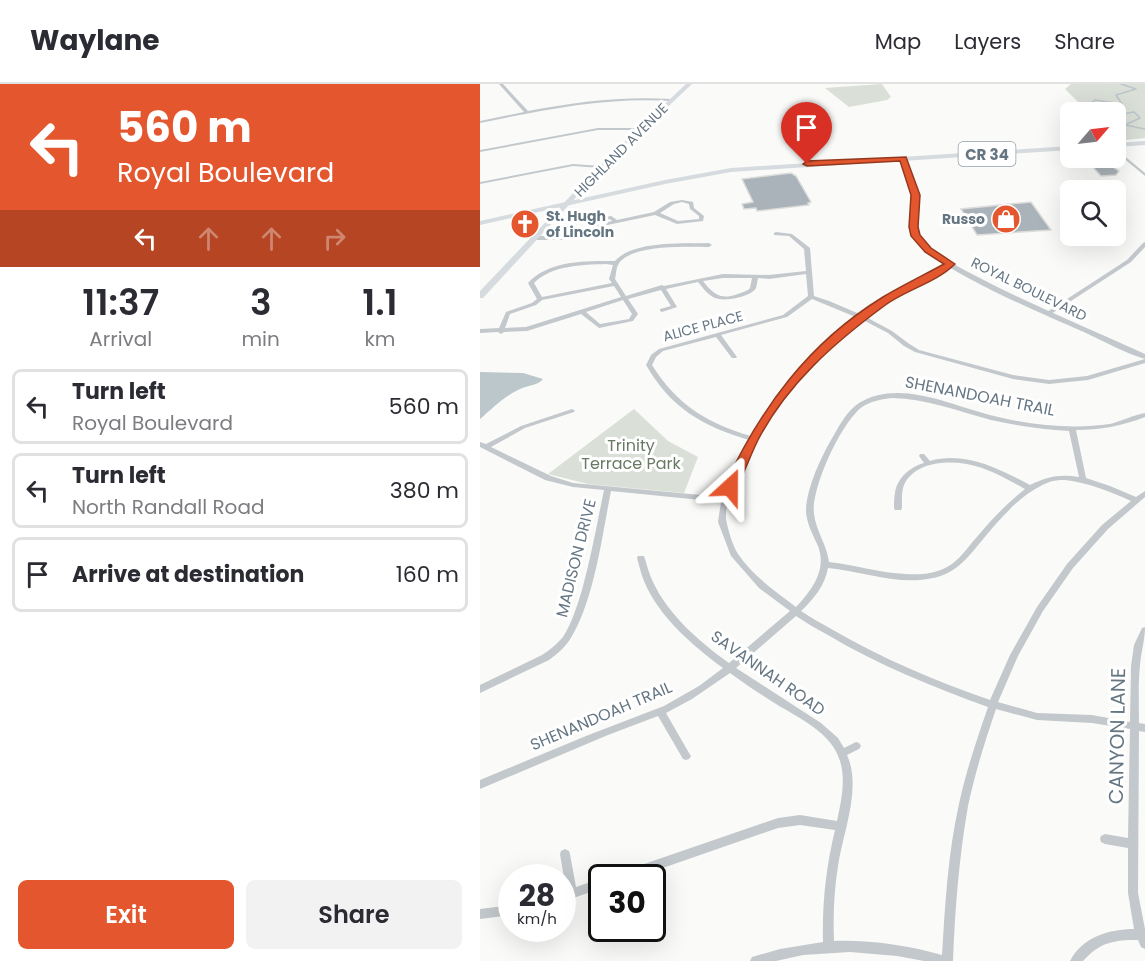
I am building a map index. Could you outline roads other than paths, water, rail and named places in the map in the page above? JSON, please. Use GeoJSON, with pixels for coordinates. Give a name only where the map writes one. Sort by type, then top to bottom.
{"type":"FeatureCollection","features":[{"type":"Feature","properties":{"kind":"main road","name":"HIGHLAND AVENUE"},"geometry":{"type":"LineString","coordinates":[[480,297],[601,166],[689,84]]}},
{"type":"Feature","properties":{"kind":"main road"},"geometry":{"type":"LineString","coordinates":[[1126,144],[1145,143]]}},
{"type":"Feature","properties":{"kind":"main road","name":"CR 34"},"geometry":{"type":"LineString","coordinates":[[480,223],[599,196],[731,170],[1060,149]]}},
{"type":"Feature","properties":{"kind":"main road"},"geometry":{"type":"LineString","coordinates":[[580,190],[599,196]]}},
{"type":"Feature","properties":{"kind":"main road"},"geometry":{"type":"LineString","coordinates":[[538,210],[551,212],[556,216]]}},
{"type":"Feature","properties":{"kind":"street"},"geometry":{"type":"LineString","coordinates":[[501,84],[527,113]]}},
{"type":"Feature","properties":{"kind":"street"},"geometry":{"type":"LineString","coordinates":[[480,122],[619,98],[671,100]]}},
{"type":"Feature","properties":{"kind":"street"},"geometry":{"type":"LineString","coordinates":[[480,151],[598,129],[639,129]]}},
{"type":"Feature","properties":{"kind":"street","name":"ROYAL BOULEVARD"},"geometry":{"type":"LineString","coordinates":[[903,159],[916,195],[914,227],[916,236],[928,250],[951,264],[1145,359]]}},
{"type":"Feature","properties":{"kind":"street"},"geometry":{"type":"LineString","coordinates":[[1126,159],[1145,175]]}},
{"type":"Feature","properties":{"kind":"street"},"geometry":{"type":"LineString","coordinates":[[480,183],[573,165],[601,166]]}},
{"type":"Feature","properties":{"kind":"street"},"geometry":{"type":"LineString","coordinates":[[535,238],[565,238],[589,228],[656,213],[672,203],[687,201],[702,217],[695,223],[677,223],[656,213]]}},
{"type":"Feature","properties":{"kind":"street"},"geometry":{"type":"LineString","coordinates":[[776,234],[790,235],[807,248],[811,297],[827,301],[887,331],[907,347],[917,351],[1028,380],[1070,382],[1145,359]]}},
{"type":"Feature","properties":{"kind":"street"},"geometry":{"type":"LineString","coordinates":[[1049,313],[1129,261],[1145,244]]}},
{"type":"Feature","properties":{"kind":"street"},"geometry":{"type":"LineString","coordinates":[[540,299],[531,283],[538,276],[570,265],[616,263],[628,254],[648,248],[709,245]]}},
{"type":"Feature","properties":{"kind":"street"},"geometry":{"type":"LineString","coordinates":[[583,312],[599,326],[628,322],[635,314],[612,279],[616,263]]}},
{"type":"Feature","properties":{"kind":"street"},"geometry":{"type":"LineString","coordinates":[[951,264],[899,291],[859,318],[808,364],[771,410],[753,439],[725,500],[722,523],[732,553],[749,573],[795,611],[852,646],[924,680],[994,705],[1031,715],[1100,720],[1140,727]]}},
{"type":"Feature","properties":{"kind":"street"},"geometry":{"type":"LineString","coordinates":[[480,331],[501,332],[540,326],[662,287],[699,280],[723,276],[754,278],[809,272]]}},
{"type":"Feature","properties":{"kind":"street"},"geometry":{"type":"LineString","coordinates":[[699,280],[711,296],[721,298],[750,291],[753,288],[754,278]]}},
{"type":"Feature","properties":{"kind":"street"},"geometry":{"type":"LineString","coordinates":[[501,332],[508,314],[534,304],[540,299],[614,284]]}},
{"type":"Feature","properties":{"kind":"street"},"geometry":{"type":"LineString","coordinates":[[662,287],[674,307],[662,310]]}},
{"type":"Feature","properties":{"kind":"street","name":"ALICE PLACE"},"geometry":{"type":"LineString","coordinates":[[753,439],[717,429],[697,418],[662,384],[648,366],[653,356],[661,350],[784,316],[811,297]]}},
{"type":"Feature","properties":{"kind":"street"},"geometry":{"type":"LineString","coordinates":[[717,334],[734,357]]}},
{"type":"Feature","properties":{"kind":"street","name":"SHENANDOAH TRAIL"},"geometry":{"type":"LineString","coordinates":[[480,785],[575,744],[660,712],[696,693],[795,611],[817,587],[826,565],[824,550],[811,519],[813,494],[832,445],[849,414],[877,394],[917,398],[995,419],[1040,426],[1072,428],[1112,425],[1144,415]]}},
{"type":"Feature","properties":{"kind":"street"},"geometry":{"type":"LineString","coordinates":[[484,445],[523,427],[572,411]]}},
{"type":"Feature","properties":{"kind":"street"},"geometry":{"type":"LineString","coordinates":[[1072,428],[1083,477]]}},
{"type":"Feature","properties":{"kind":"street"},"geometry":{"type":"LineString","coordinates":[[484,445],[548,478],[608,489],[725,500]]}},
{"type":"Feature","properties":{"kind":"street"},"geometry":{"type":"LineString","coordinates":[[922,456],[928,464]]}},
{"type":"Feature","properties":{"kind":"street"},"geometry":{"type":"LineString","coordinates":[[898,508],[897,492],[904,477],[928,464],[955,461],[974,463],[1029,488]]}},
{"type":"Feature","properties":{"kind":"street"},"geometry":{"type":"LineString","coordinates":[[826,565],[848,565],[912,578],[927,577],[949,570],[1011,503],[1029,488],[1050,479],[1083,477],[1136,500]]}},
{"type":"Feature","properties":{"kind":"street","name":"MADISON DRIVE"},"geometry":{"type":"LineString","coordinates":[[480,689],[551,654],[569,637],[580,611],[608,489]]}},
{"type":"Feature","properties":{"kind":"street"},"geometry":{"type":"LineString","coordinates":[[756,961],[790,950],[829,945],[878,947],[946,961],[958,838],[976,757],[1005,674],[1042,605],[1087,546],[1145,493]]}},
{"type":"Feature","properties":{"kind":"street","name":"SAVANNAH ROAD"},"geometry":{"type":"LineString","coordinates":[[641,558],[645,575],[660,603],[682,628],[729,668],[812,721],[831,738],[842,753]]}},
{"type":"Feature","properties":{"kind":"street","name":"CANYON LANE"},"geometry":{"type":"LineString","coordinates":[[1143,938],[1134,893],[1140,727],[1135,666],[1145,630]]}},
{"type":"Feature","properties":{"kind":"street"},"geometry":{"type":"LineString","coordinates":[[660,712],[686,756]]}},
{"type":"Feature","properties":{"kind":"street"},"geometry":{"type":"LineString","coordinates":[[829,945],[828,907],[847,783],[842,753],[856,746]]}},
{"type":"Feature","properties":{"kind":"street"},"geometry":{"type":"LineString","coordinates":[[659,864],[778,823],[800,820],[839,826]]}},
{"type":"Feature","properties":{"kind":"street"},"geometry":{"type":"LineString","coordinates":[[1105,839],[1134,844]]}},
{"type":"Feature","properties":{"kind":"street"},"geometry":{"type":"LineString","coordinates":[[565,855],[565,864]]}},
{"type":"Feature","properties":{"kind":"street"},"geometry":{"type":"LineString","coordinates":[[480,914],[498,912]]}},
{"type":"Feature","properties":{"kind":"street"},"geometry":{"type":"LineString","coordinates":[[1076,961],[1096,940],[1112,935],[1143,938]]}},
{"type":"Feature","properties":{"kind":"waterway"},"geometry":{"type":"LineString","coordinates":[[1121,84],[1136,89],[1116,95],[1121,102]]}},
{"type":"Feature","properties":{"kind":"waterway"},"geometry":{"type":"LineString","coordinates":[[1092,102],[1095,100],[1108,102]]}},
{"type":"Feature","properties":{"kind":"waterway"},"geometry":{"type":"LineString","coordinates":[[1126,113],[1134,112],[1140,118],[1126,125]]}},
{"type":"Feature","properties":{"kind":"waterway"},"geometry":{"type":"LineString","coordinates":[[1126,125],[1145,129]]}},
{"type":"Feature","properties":{"kind":"place","name":"Russo"},"geometry":{"type":"Point","coordinates":[1006,219]}},
{"type":"Feature","properties":{"kind":"place","name":"St. Hugh of Lincoln"},"geometry":{"type":"Point","coordinates":[525,224]}},
{"type":"Feature","properties":{"kind":"park label","name":"Trinity Terrace Park"},"geometry":{"type":"Point","coordinates":[631,454]}}]}
